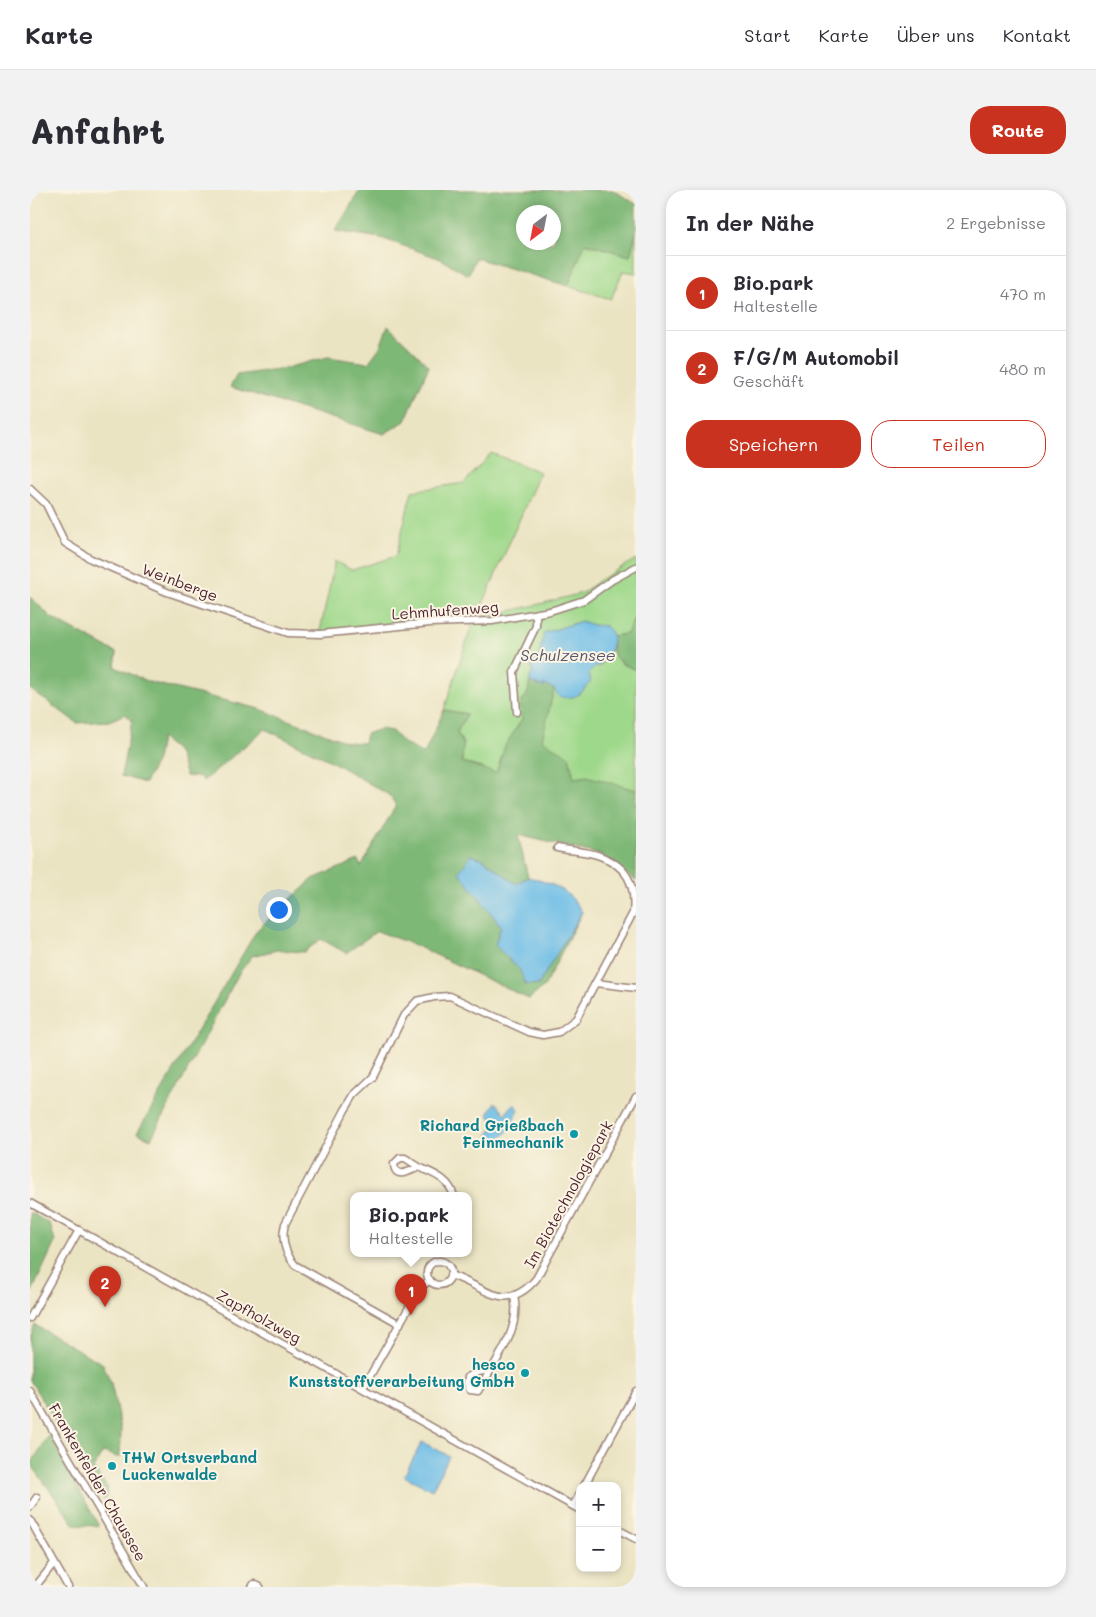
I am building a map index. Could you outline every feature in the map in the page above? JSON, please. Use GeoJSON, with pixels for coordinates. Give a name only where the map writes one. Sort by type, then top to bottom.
{"type":"FeatureCollection","features":[{"type":"Feature","properties":{"kind":"street","name":"Weinberge"},"geometry":{"type":"LineString","coordinates":[[30,489],[46,504],[64,543],[91,559],[166,592],[288,633],[320,634],[355,630]]}},
{"type":"Feature","properties":{"kind":"street","name":"Lehmhufenweg"},"geometry":{"type":"LineString","coordinates":[[355,630],[430,622],[492,621],[550,612],[584,600],[612,580],[636,567]]}},
{"type":"Feature","properties":{"kind":"street"},"geometry":{"type":"LineString","coordinates":[[517,712],[514,672],[536,626],[536,614]]}},
{"type":"Feature","properties":{"kind":"street"},"geometry":{"type":"LineString","coordinates":[[400,1324],[299,1268],[290,1260],[284,1244],[282,1235],[285,1224],[345,1110],[354,1095],[372,1078],[404,1015],[417,1002],[434,997],[450,996],[529,1032],[543,1035],[559,1032],[576,1019],[633,912],[636,900],[632,880],[615,864],[599,855],[558,848]]}},
{"type":"Feature","properties":{"kind":"street"},"geometry":{"type":"LineString","coordinates":[[596,983],[636,988]]}},
{"type":"Feature","properties":{"kind":"street","name":"Im Biotechnologiepark"},"geometry":{"type":"LineString","coordinates":[[514,1296],[536,1279],[636,1096]]}},
{"type":"Feature","properties":{"kind":"street"},"geometry":{"type":"LineString","coordinates":[[419,1167],[434,1173],[446,1181],[453,1192]]}},
{"type":"Feature","properties":{"kind":"street","name":"Zapfholzweg"},"geometry":{"type":"LineString","coordinates":[[30,1203],[576,1508]]}},
{"type":"Feature","properties":{"kind":"street"},"geometry":{"type":"LineString","coordinates":[[30,1318],[79,1230]]}},
{"type":"Feature","properties":{"kind":"street"},"geometry":{"type":"LineString","coordinates":[[440,1257],[448,1265],[450,1275],[443,1284],[436,1284],[430,1280],[426,1273],[432,1263],[440,1257]]}},
{"type":"Feature","properties":{"kind":"street"},"geometry":{"type":"LineString","coordinates":[[450,1275],[502,1297],[514,1296],[516,1314],[510,1334],[490,1370],[478,1391],[470,1390],[467,1383],[468,1377],[478,1372],[490,1370]]}},
{"type":"Feature","properties":{"kind":"street"},"geometry":{"type":"LineString","coordinates":[[363,1388],[420,1288],[430,1280]]}},
{"type":"Feature","properties":{"kind":"street","name":"Frankenfelder Chaussee"},"geometry":{"type":"LineString","coordinates":[[30,1391],[144,1587]]}},
{"type":"Feature","properties":{"kind":"street"},"geometry":{"type":"LineString","coordinates":[[586,1482],[636,1391]]}},
{"type":"Feature","properties":{"kind":"street"},"geometry":{"type":"LineString","coordinates":[[30,1507],[37,1497]]}},
{"type":"Feature","properties":{"kind":"street"},"geometry":{"type":"LineString","coordinates":[[573,1506],[576,1500]]}},
{"type":"Feature","properties":{"kind":"street"},"geometry":{"type":"LineString","coordinates":[[30,1520],[65,1586]]}},
{"type":"Feature","properties":{"kind":"street"},"geometry":{"type":"LineString","coordinates":[[621,1531],[636,1540]]}},
{"type":"Feature","properties":{"kind":"street"},"geometry":{"type":"LineString","coordinates":[[35,1587],[54,1563]]}},
{"type":"Feature","properties":{"kind":"street"},"geometry":{"type":"LineString","coordinates":[[252,1587],[254,1584],[260,1587]]}},
{"type":"Feature","properties":{"kind":"green space"},"geometry":{"type":"Polygon","coordinates":[[[360,190],[613,190],[636,204],[636,232],[630,256],[585,243],[568,286],[476,258],[468,275],[441,259],[381,238],[335,231],[360,190]]]}},
{"type":"Feature","properties":{"kind":"green space"},"geometry":{"type":"Polygon","coordinates":[[[636,232],[636,273],[623,271],[611,299],[568,286],[585,243],[630,256],[636,232]]]}},
{"type":"Feature","properties":{"kind":"green space"},"geometry":{"type":"Polygon","coordinates":[[[388,326],[429,366],[405,421],[384,434],[230,387],[237,375],[286,368],[328,357],[368,363],[380,347],[388,326]]]}},
{"type":"Feature","properties":{"kind":"green space"},"geometry":{"type":"Polygon","coordinates":[[[491,453],[540,472],[479,613],[319,636],[334,561],[352,570],[396,556],[412,491],[464,483],[491,453]]]}},
{"type":"Feature","properties":{"kind":"green space"},"geometry":{"type":"Polygon","coordinates":[[[636,559],[636,614],[627,634],[613,636],[606,626],[592,625],[582,621],[544,633],[539,656],[530,677],[528,693],[523,701],[522,719],[496,773],[462,762],[463,744],[457,732],[467,714],[444,710],[474,619],[582,593],[598,581],[636,559]]]}},
{"type":"Feature","properties":{"kind":"green space"},"geometry":{"type":"Polygon","coordinates":[[[30,597],[52,618],[117,653],[115,667],[149,682],[260,709],[347,742],[364,743],[366,734],[380,729],[392,731],[403,743],[424,754],[444,710],[467,714],[457,732],[463,744],[462,762],[496,773],[505,746],[522,719],[521,703],[528,693],[530,682],[544,687],[541,683],[554,689],[542,740],[569,756],[574,778],[587,776],[636,790],[636,881],[602,855],[518,835],[528,877],[516,884],[483,859],[459,872],[501,926],[495,945],[538,985],[582,912],[544,987],[529,999],[417,946],[377,931],[346,953],[321,939],[304,952],[277,950],[252,956],[239,973],[151,1139],[137,1133],[257,930],[313,879],[358,860],[361,867],[396,805],[389,795],[329,760],[265,729],[203,781],[202,777],[186,776],[178,752],[161,738],[157,760],[145,783],[121,776],[132,720],[125,714],[109,721],[77,723],[30,689],[30,597]]]}},
{"type":"Feature","properties":{"kind":"green space"},"geometry":{"type":"Polygon","coordinates":[[[636,614],[636,670],[616,658],[612,643],[613,636],[627,634],[636,614]]]}},
{"type":"Feature","properties":{"kind":"green space"},"geometry":{"type":"Polygon","coordinates":[[[611,649],[620,663],[636,670],[636,790],[574,778],[541,740],[554,689],[588,674],[595,667],[600,666],[611,649]]]}},
{"type":"Feature","properties":{"kind":"green space"},"geometry":{"type":"Polygon","coordinates":[[[30,1212],[50,1224],[55,1242],[30,1296],[30,1212]]]}},
{"type":"Feature","properties":{"kind":"green space"},"geometry":{"type":"Polygon","coordinates":[[[35,1325],[103,1364],[111,1383],[121,1429],[120,1458],[103,1452],[93,1468],[108,1488],[105,1500],[99,1495],[30,1380],[30,1338],[35,1325]]]}},
{"type":"Feature","properties":{"kind":"green space"},"geometry":{"type":"Polygon","coordinates":[[[49,1435],[99,1526],[75,1525],[31,1464],[49,1435]]]}},
{"type":"Feature","properties":{"kind":"water","name":"Schulzensee"},"geometry":{"type":"Polygon","coordinates":[[[582,621],[592,625],[606,626],[613,636],[611,649],[599,666],[595,667],[588,674],[591,681],[584,690],[574,697],[559,697],[554,689],[543,684],[545,688],[530,682],[533,672],[531,668],[535,658],[539,656],[544,633],[582,621]]]}},
{"type":"Feature","properties":{"kind":"water"},"geometry":{"type":"Polygon","coordinates":[[[471,855],[483,859],[516,884],[528,877],[559,888],[571,897],[582,912],[538,985],[525,984],[520,970],[495,945],[501,926],[459,872],[471,855]]]}},
{"type":"Feature","properties":{"kind":"water"},"geometry":{"type":"Polygon","coordinates":[[[495,1102],[505,1114],[514,1104],[519,1109],[509,1130],[494,1145],[488,1135],[495,1123],[488,1114],[495,1102]]]}},
{"type":"Feature","properties":{"kind":"water"},"geometry":{"type":"Polygon","coordinates":[[[422,1442],[449,1456],[432,1490],[404,1476],[422,1442]]]}},
{"type":"Feature","properties":{"kind":"place","name":"Richard Grießbach Feinmechanik"},"geometry":{"type":"Point","coordinates":[574,1134]}},
{"type":"Feature","properties":{"kind":"place","name":"F/G/M Automobil"},"geometry":{"type":"Point","coordinates":[105,1307]}},
{"type":"Feature","properties":{"kind":"place","name":"Bio.park"},"geometry":{"type":"Point","coordinates":[411,1315]}},
{"type":"Feature","properties":{"kind":"place","name":"hesco Kunststoffverarbeitung GmbH"},"geometry":{"type":"Point","coordinates":[525,1373]}},
{"type":"Feature","properties":{"kind":"place","name":"THW Ortsverband Luckenwalde"},"geometry":{"type":"Point","coordinates":[112,1466]}}]}
